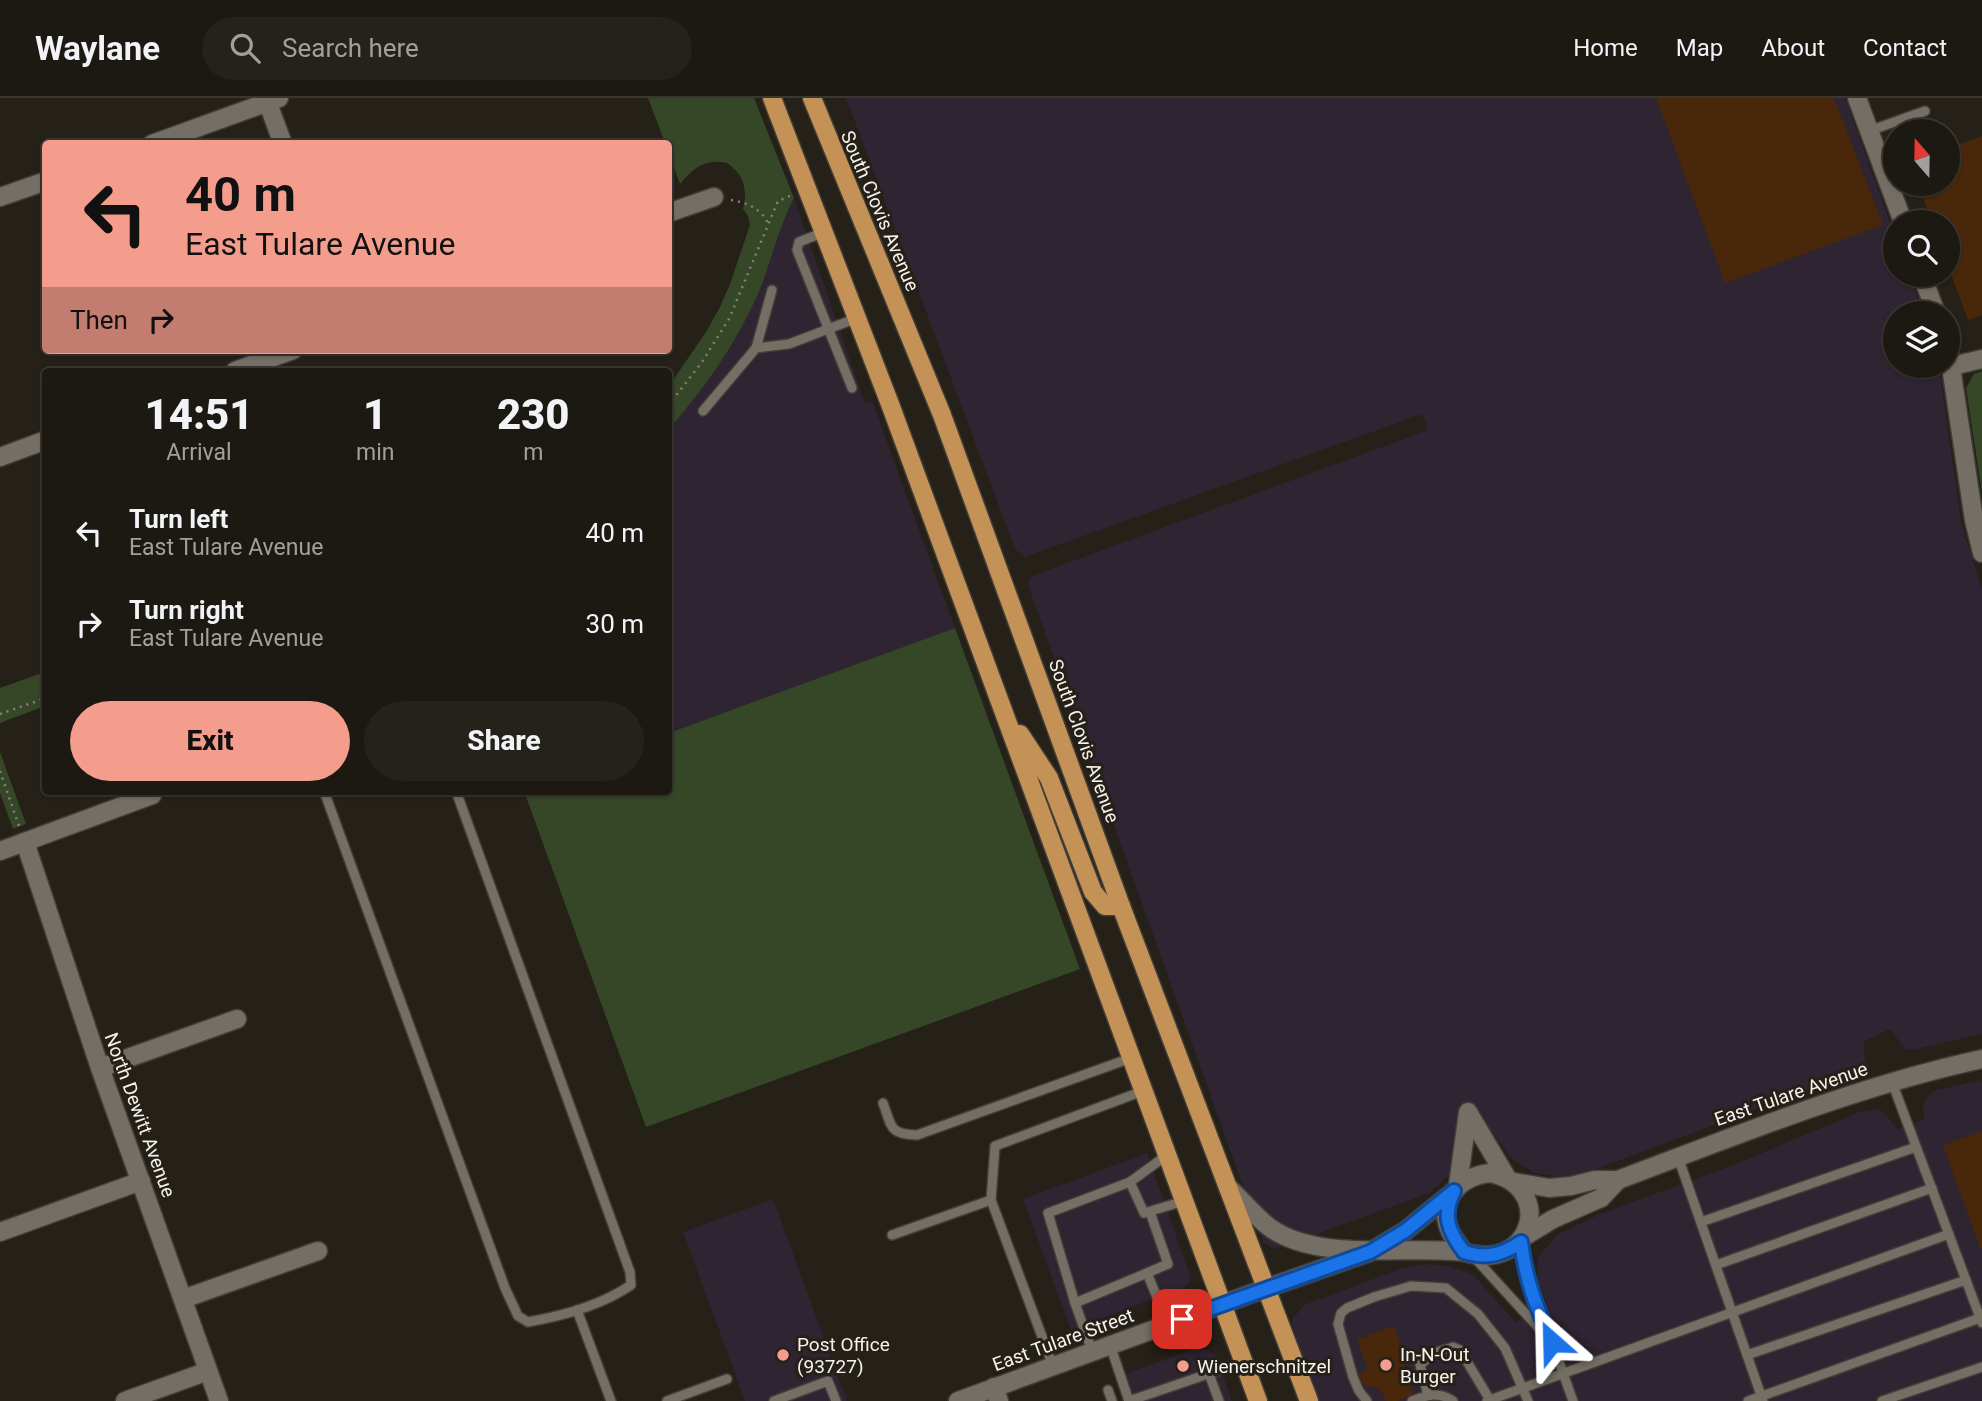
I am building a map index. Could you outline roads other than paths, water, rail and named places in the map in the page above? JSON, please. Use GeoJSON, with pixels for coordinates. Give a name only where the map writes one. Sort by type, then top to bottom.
{"type":"FeatureCollection","features":[{"type":"Feature","properties":{"kind":"main road"},"geometry":{"type":"LineString","coordinates":[[772,98],[1003,708],[1258,1401]]}},
{"type":"Feature","properties":{"kind":"main road","name":"South Clovis Avenue"},"geometry":{"type":"LineString","coordinates":[[812,98],[942,415],[1121,906],[1309,1401]]}},
{"type":"Feature","properties":{"kind":"main road"},"geometry":{"type":"LineString","coordinates":[[1003,708],[1049,778],[1093,892],[1105,906],[1121,906]]}},
{"type":"Feature","properties":{"kind":"street"},"geometry":{"type":"LineString","coordinates":[[1857,98],[1899,210]]}},
{"type":"Feature","properties":{"kind":"street"},"geometry":{"type":"LineString","coordinates":[[163,140],[271,99],[282,140]]}},
{"type":"Feature","properties":{"kind":"street"},"geometry":{"type":"LineString","coordinates":[[0,197],[42,182]]}},
{"type":"Feature","properties":{"kind":"street"},"geometry":{"type":"LineString","coordinates":[[672,212],[714,197]]}},
{"type":"Feature","properties":{"kind":"street"},"geometry":{"type":"LineString","coordinates":[[243,368],[282,354]]}},
{"type":"Feature","properties":{"kind":"street"},"geometry":{"type":"LineString","coordinates":[[1960,364],[1982,359]]}},
{"type":"Feature","properties":{"kind":"street"},"geometry":{"type":"LineString","coordinates":[[1954,378],[1974,520],[1982,553]]}},
{"type":"Feature","properties":{"kind":"street"},"geometry":{"type":"LineString","coordinates":[[0,457],[42,441]]}},
{"type":"Feature","properties":{"kind":"street"},"geometry":{"type":"LineString","coordinates":[[0,851],[152,795]]}},
{"type":"Feature","properties":{"kind":"street","name":"North Dewitt Avenue"},"geometry":{"type":"LineString","coordinates":[[25,842],[100,1068],[219,1401]]}},
{"type":"Feature","properties":{"kind":"street"},"geometry":{"type":"LineString","coordinates":[[100,1068],[237,1020]]}},
{"type":"Feature","properties":{"kind":"street","name":"East Tulare Avenue"},"geometry":{"type":"LineString","coordinates":[[1222,1304],[1370,1252],[1405,1231],[1477,1174],[1490,1173],[1549,1188],[1595,1180],[1618,1180],[1802,1111],[1928,1071],[1982,1059]]}},
{"type":"Feature","properties":{"kind":"street"},"geometry":{"type":"LineString","coordinates":[[1468,1253],[1450,1232],[1446,1219],[1448,1204],[1456,1188],[1468,1112],[1511,1180],[1523,1192],[1530,1217],[1523,1239]]}},
{"type":"Feature","properties":{"kind":"street","name":"East Tulare Avenue"},"geometry":{"type":"LineString","coordinates":[[1370,1252],[1438,1249],[1499,1255],[1553,1219],[1601,1198],[1618,1180]]}},
{"type":"Feature","properties":{"kind":"street"},"geometry":{"type":"LineString","coordinates":[[0,1232],[141,1181]]}},
{"type":"Feature","properties":{"kind":"street"},"geometry":{"type":"LineString","coordinates":[[1230,1189],[1269,1227],[1290,1239],[1370,1252]]}},
{"type":"Feature","properties":{"kind":"street"},"geometry":{"type":"LineString","coordinates":[[183,1299],[318,1251]]}},
{"type":"Feature","properties":{"kind":"street","name":"East Tulare Street"},"geometry":{"type":"LineString","coordinates":[[958,1401],[996,1394],[1053,1366],[1222,1304]]}},
{"type":"Feature","properties":{"kind":"street"},"geometry":{"type":"LineString","coordinates":[[125,1401],[208,1371]]}},
{"type":"Feature","properties":{"kind":"lane"},"geometry":{"type":"LineString","coordinates":[[1869,131],[1925,111]]}},
{"type":"Feature","properties":{"kind":"lane"},"geometry":{"type":"LineString","coordinates":[[824,232],[799,242],[797,250],[852,388]]}},
{"type":"Feature","properties":{"kind":"lane"},"geometry":{"type":"LineString","coordinates":[[703,411],[756,348],[772,290]]}},
{"type":"Feature","properties":{"kind":"lane"},"geometry":{"type":"LineString","coordinates":[[756,348],[789,344],[857,318]]}},
{"type":"Feature","properties":{"kind":"lane"},"geometry":{"type":"LineString","coordinates":[[325,795],[505,1288],[518,1316],[528,1322],[577,1310],[631,1285],[630,1272],[457,795]]}},
{"type":"Feature","properties":{"kind":"lane"},"geometry":{"type":"LineString","coordinates":[[883,1103],[893,1129],[900,1134],[917,1135],[1131,1058]]}},
{"type":"Feature","properties":{"kind":"lane"},"geometry":{"type":"LineString","coordinates":[[1748,1401],[1762,1399],[1981,1320],[1892,1082]]}},
{"type":"Feature","properties":{"kind":"lane"},"geometry":{"type":"LineString","coordinates":[[1053,1366],[991,1199],[995,1146],[1143,1091]]}},
{"type":"Feature","properties":{"kind":"lane"},"geometry":{"type":"LineString","coordinates":[[1701,1222],[1916,1147]]}},
{"type":"Feature","properties":{"kind":"lane"},"geometry":{"type":"LineString","coordinates":[[1092,1351],[1048,1213],[1130,1182],[1167,1155]]}},
{"type":"Feature","properties":{"kind":"lane"},"geometry":{"type":"LineString","coordinates":[[1678,1157],[1762,1399]]}},
{"type":"Feature","properties":{"kind":"lane"},"geometry":{"type":"LineString","coordinates":[[1130,1182],[1144,1213],[1184,1201]]}},
{"type":"Feature","properties":{"kind":"lane"},"geometry":{"type":"LineString","coordinates":[[1716,1265],[1932,1188]]}},
{"type":"Feature","properties":{"kind":"lane"},"geometry":{"type":"LineString","coordinates":[[892,1235],[991,1199]]}},
{"type":"Feature","properties":{"kind":"lane"},"geometry":{"type":"LineString","coordinates":[[1075,1303],[1168,1264],[1150,1212]]}},
{"type":"Feature","properties":{"kind":"lane"},"geometry":{"type":"LineString","coordinates":[[1429,1395],[1420,1365],[1434,1353],[1453,1347],[1460,1350],[1489,1401],[1949,1234]]}},
{"type":"Feature","properties":{"kind":"lane"},"geometry":{"type":"LineString","coordinates":[[1523,1239],[1530,1289],[1573,1401]]}},
{"type":"Feature","properties":{"kind":"lane"},"geometry":{"type":"LineString","coordinates":[[1468,1253],[1552,1342]]}},
{"type":"Feature","properties":{"kind":"lane"},"geometry":{"type":"LineString","coordinates":[[1147,1273],[1168,1324]]}},
{"type":"Feature","properties":{"kind":"lane"},"geometry":{"type":"LineString","coordinates":[[1747,1355],[1966,1280]]}},
{"type":"Feature","properties":{"kind":"lane"},"geometry":{"type":"LineString","coordinates":[[1367,1401],[1353,1377],[1338,1324],[1341,1313],[1374,1297],[1411,1286],[1446,1288],[1478,1314],[1505,1348],[1528,1401]]}},
{"type":"Feature","properties":{"kind":"lane"},"geometry":{"type":"LineString","coordinates":[[577,1310],[611,1401]]}},
{"type":"Feature","properties":{"kind":"lane"},"geometry":{"type":"LineString","coordinates":[[1110,1345],[1129,1401],[1243,1362]]}},
{"type":"Feature","properties":{"kind":"lane"},"geometry":{"type":"LineString","coordinates":[[1882,1401],[1982,1367]]}},
{"type":"Feature","properties":{"kind":"lane"},"geometry":{"type":"LineString","coordinates":[[1209,1374],[1219,1401]]}},
{"type":"Feature","properties":{"kind":"lane"},"geometry":{"type":"LineString","coordinates":[[667,1401],[727,1379]]}},
{"type":"Feature","properties":{"kind":"lane"},"geometry":{"type":"LineString","coordinates":[[775,1401],[828,1381],[836,1401]]}},
{"type":"Feature","properties":{"kind":"lane"},"geometry":{"type":"LineString","coordinates":[[1108,1390],[1112,1401]]}},
{"type":"Feature","properties":{"kind":"lane"},"geometry":{"type":"LineString","coordinates":[[1412,1401],[1437,1394],[1445,1395],[1453,1401]]}},
{"type":"Feature","properties":{"kind":"place","name":"Post Office (93727)"},"geometry":{"type":"Point","coordinates":[783,1355]}},
{"type":"Feature","properties":{"kind":"place","name":"In-N-Out Burger"},"geometry":{"type":"Point","coordinates":[1386,1365]}},
{"type":"Feature","properties":{"kind":"place","name":"Wienerschnitzel"},"geometry":{"type":"Point","coordinates":[1183,1366]}}]}
